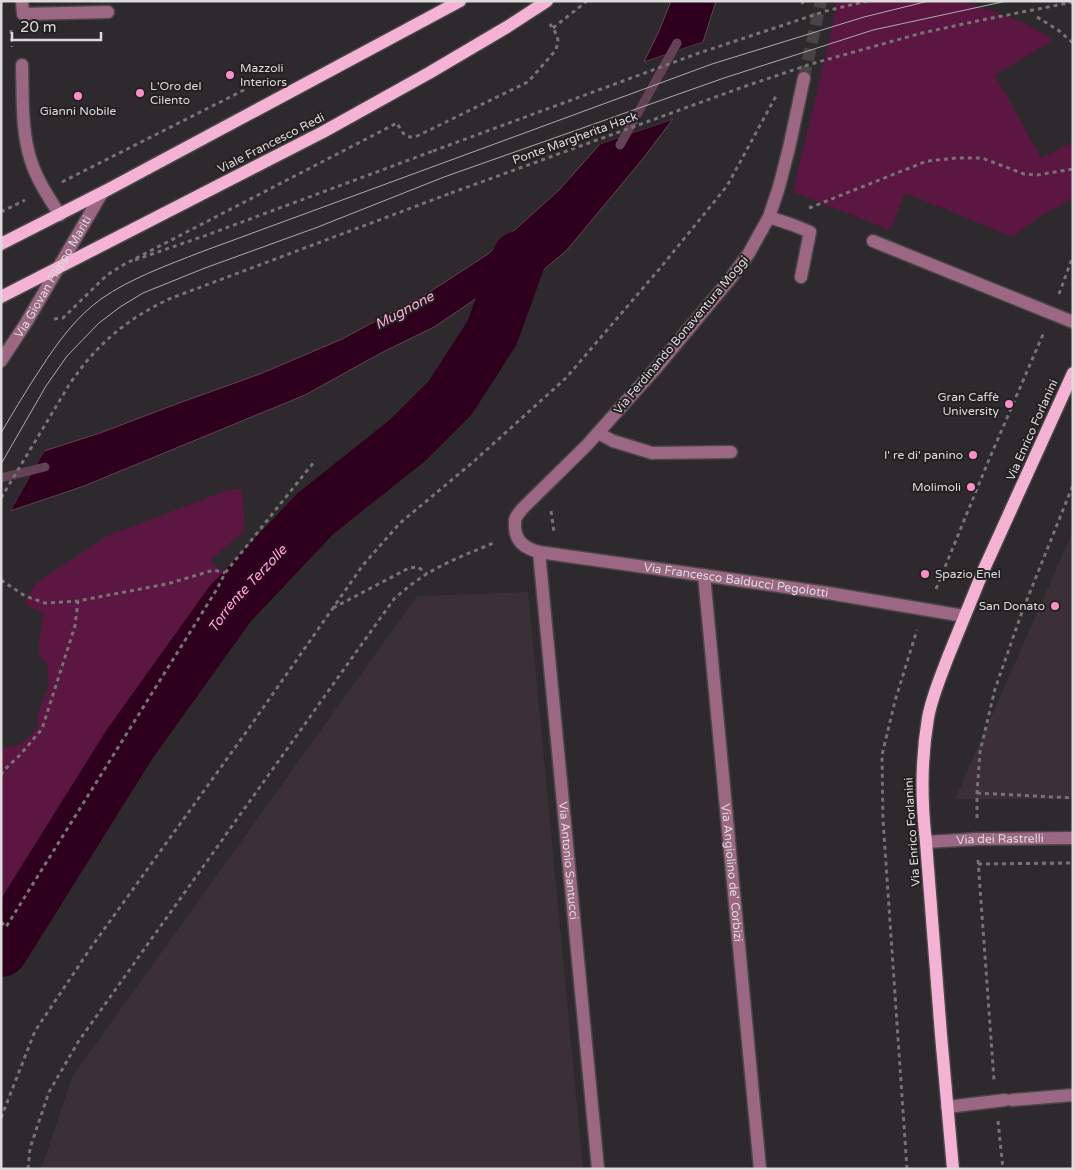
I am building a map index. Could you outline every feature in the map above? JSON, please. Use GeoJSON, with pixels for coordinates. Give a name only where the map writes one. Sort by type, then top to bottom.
{"type":"FeatureCollection","features":[{"type":"Feature","properties":{"kind":"main road"},"geometry":{"type":"LineString","coordinates":[[1,244],[102,193],[460,1]]}},
{"type":"Feature","properties":{"kind":"main road","name":"Viale Francesco Redi"},"geometry":{"type":"LineString","coordinates":[[1,297],[323,132],[429,73],[547,1]]}},
{"type":"Feature","properties":{"kind":"main road","name":"Via Enrico Forlanini"},"geometry":{"type":"LineString","coordinates":[[953,1169],[922,811],[923,752],[929,716],[938,684],[964,616],[1073,372]]}},
{"type":"Feature","properties":{"kind":"street"},"geometry":{"type":"LineString","coordinates":[[23,8],[108,12]]}},
{"type":"Feature","properties":{"kind":"street"},"geometry":{"type":"LineString","coordinates":[[22,65],[25,137],[31,161],[44,191],[60,214]]}},
{"type":"Feature","properties":{"kind":"street","name":"Via Ferdinando Bonaventura Moggi"},"geometry":{"type":"LineString","coordinates":[[515,533],[515,520],[522,509],[598,433],[657,367],[731,278],[749,253],[769,217],[789,148],[804,78]]}},
{"type":"Feature","properties":{"kind":"street","name":"Via Giovan Filippo Mariti"},"geometry":{"type":"LineString","coordinates":[[1,361],[26,323],[102,193]]}},
{"type":"Feature","properties":{"kind":"street"},"geometry":{"type":"LineString","coordinates":[[769,217],[810,232],[801,277]]}},
{"type":"Feature","properties":{"kind":"street"},"geometry":{"type":"LineString","coordinates":[[873,240],[1073,322]]}},
{"type":"Feature","properties":{"kind":"street"},"geometry":{"type":"LineString","coordinates":[[598,433],[613,441],[652,453],[731,452]]}},
{"type":"Feature","properties":{"kind":"street","name":"Via Francesco Balducci Pegolotti"},"geometry":{"type":"LineString","coordinates":[[515,533],[523,546],[539,552],[828,593],[964,616]]}},
{"type":"Feature","properties":{"kind":"street","name":"Via Antonio Santucci"},"geometry":{"type":"LineString","coordinates":[[539,552],[598,1169]]}},
{"type":"Feature","properties":{"kind":"street","name":"Via Angiolino de' Corbizi"},"geometry":{"type":"LineString","coordinates":[[704,575],[760,1169]]}},
{"type":"Feature","properties":{"kind":"street","name":"Via dei Rastrelli"},"geometry":{"type":"LineString","coordinates":[[926,842],[1073,838]]}},
{"type":"Feature","properties":{"kind":"street"},"geometry":{"type":"LineString","coordinates":[[947,1107],[1073,1095]]}},
{"type":"Feature","properties":{"kind":"path"},"geometry":{"type":"LineString","coordinates":[[56,318],[63,318],[107,275],[123,265],[397,123],[404,135],[409,138],[415,137],[528,82],[556,50],[558,41],[553,28],[587,1]]}},
{"type":"Feature","properties":{"kind":"path"},"geometry":{"type":"LineString","coordinates":[[123,265],[699,53],[826,11],[867,1]]}},
{"type":"Feature","properties":{"kind":"path","name":"Ponte Margherita Hack"},"geometry":{"type":"LineString","coordinates":[[1,498],[69,385],[88,358],[127,322],[169,299],[451,193],[810,64],[922,33],[1073,2]]}},
{"type":"Feature","properties":{"kind":"path"},"geometry":{"type":"LineString","coordinates":[[22,65],[12,65],[10,15],[23,8]]}},
{"type":"Feature","properties":{"kind":"path"},"geometry":{"type":"LineString","coordinates":[[1037,17],[1058,30],[1073,43]]}},
{"type":"Feature","properties":{"kind":"path"},"geometry":{"type":"LineString","coordinates":[[1,212],[249,87]]}},
{"type":"Feature","properties":{"kind":"path"},"geometry":{"type":"LineString","coordinates":[[1,1118],[35,1031],[92,946],[242,738],[363,565],[400,523],[472,463],[566,378],[727,186],[777,95]]}},
{"type":"Feature","properties":{"kind":"path"},"geometry":{"type":"LineString","coordinates":[[793,225],[809,208],[927,161],[982,158],[1024,174],[1037,175],[1073,169]]}},
{"type":"Feature","properties":{"kind":"path"},"geometry":{"type":"LineString","coordinates":[[934,595],[988,462],[1052,313],[1073,256]]}},
{"type":"Feature","properties":{"kind":"path"},"geometry":{"type":"LineString","coordinates":[[1,922],[6,927],[217,589],[225,573],[314,462]]}},
{"type":"Feature","properties":{"kind":"path"},"geometry":{"type":"LineString","coordinates":[[1073,485],[1022,612],[995,689],[980,752],[976,793],[1073,798]]}},
{"type":"Feature","properties":{"kind":"path"},"geometry":{"type":"LineString","coordinates":[[28,1169],[30,1148],[49,1092],[78,1042],[394,599],[427,574],[515,533]]}},
{"type":"Feature","properties":{"kind":"path"},"geometry":{"type":"LineString","coordinates":[[332,609],[409,568],[418,567],[427,574]]}},
{"type":"Feature","properties":{"kind":"path"},"geometry":{"type":"LineString","coordinates":[[1,580],[25,596],[45,602],[78,601],[167,584],[214,570],[225,573]]}},
{"type":"Feature","properties":{"kind":"path"},"geometry":{"type":"LineString","coordinates":[[1,776],[2,770],[20,755],[42,729],[75,626],[78,601]]}},
{"type":"Feature","properties":{"kind":"path"},"geometry":{"type":"LineString","coordinates":[[907,1169],[882,820],[882,755],[895,701],[918,627],[913,626]]}},
{"type":"Feature","properties":{"kind":"path"},"geometry":{"type":"LineString","coordinates":[[1003,1169],[1004,1101],[978,864],[1073,863]]}},
{"type":"Feature","properties":{"kind":"shaded area"},"geometry":{"type":"Polygon","coordinates":[[[837,1],[962,1],[1023,22],[1054,40],[995,75],[1041,158],[1073,142],[1073,198],[1038,218],[1013,237],[905,193],[890,230],[793,192],[837,1]]]}},
{"type":"Feature","properties":{"kind":"shaded area"},"geometry":{"type":"Polygon","coordinates":[[[242,489],[245,530],[210,561],[233,581],[10,915],[1,911],[1,748],[22,743],[38,727],[37,716],[49,685],[47,664],[38,654],[43,614],[24,603],[35,584],[107,536],[228,490],[242,489]]]}},
{"type":"Feature","properties":{"kind":"shaded area","name":"San Donato"},"geometry":{"type":"Polygon","coordinates":[[[1073,531],[1073,799],[955,799],[1073,531]]]}},
{"type":"Feature","properties":{"kind":"shaded area"},"geometry":{"type":"Polygon","coordinates":[[[528,592],[583,1169],[41,1169],[72,1077],[417,596],[528,592]]]}},
{"type":"Feature","properties":{"kind":"water"},"geometry":{"type":"Polygon","coordinates":[[[671,1],[716,1],[703,42],[644,62],[659,31],[671,1]]]}},
{"type":"Feature","properties":{"kind":"water"},"geometry":{"type":"Polygon","coordinates":[[[673,119],[641,161],[567,250],[541,272],[480,296],[434,327],[381,353],[305,395],[84,486],[10,511],[44,451],[100,433],[260,374],[342,339],[428,293],[488,254],[559,190],[600,144],[673,119]]]}},
{"type":"Feature","properties":{"kind":"pier"},"geometry":{"type":"Polygon","coordinates":[[[706,41],[704,45],[645,65],[642,63],[706,41]]]}},
{"type":"Feature","properties":{"kind":"pier"},"geometry":{"type":"Polygon","coordinates":[[[673,117],[676,118],[595,146],[599,142],[673,117]]]}},
{"type":"Feature","properties":{"kind":"pier"},"geometry":{"type":"Polygon","coordinates":[[[46,448],[9,513],[8,509],[42,450],[46,448]]]}},
{"type":"Feature","properties":{"kind":"waterway","name":"Mugnone"},"geometry":{"type":"LineString","coordinates":[[620,145],[677,43]]}},
{"type":"Feature","properties":{"kind":"waterway","name":"Torrente Terzolle"},"geometry":{"type":"LineString","coordinates":[[1,950],[129,745],[230,604],[315,514],[408,440],[450,398],[492,333],[519,258]]}},
{"type":"Feature","properties":{"kind":"waterway","name":"Mugnone"},"geometry":{"type":"LineString","coordinates":[[1,478],[45,467]]}},
{"type":"Feature","properties":{"kind":"tunnel"},"geometry":{"type":"LineString","coordinates":[[804,78],[821,1]]}},
{"type":"Feature","properties":{"kind":"tram line"},"geometry":{"type":"LineString","coordinates":[[1,433],[47,358],[61,339],[92,306],[113,291],[137,278],[201,252],[712,64],[864,17],[929,1]]}},
{"type":"Feature","properties":{"kind":"tram line"},"geometry":{"type":"LineString","coordinates":[[1,464],[46,386],[67,356],[99,323],[143,293],[444,177],[724,78],[873,30],[1007,1]]}},
{"type":"Feature","properties":{"kind":"place","name":"Mazzoli Interiors"},"geometry":{"type":"Point","coordinates":[230,75]}},
{"type":"Feature","properties":{"kind":"place","name":"L'Oro del Cilento"},"geometry":{"type":"Point","coordinates":[140,93]}},
{"type":"Feature","properties":{"kind":"place","name":"Gianni Nobile"},"geometry":{"type":"Point","coordinates":[78,96]}},
{"type":"Feature","properties":{"kind":"place","name":"Gran Caffè University"},"geometry":{"type":"Point","coordinates":[1009,404]}},
{"type":"Feature","properties":{"kind":"place","name":"I' re di' panino"},"geometry":{"type":"Point","coordinates":[973,455]}},
{"type":"Feature","properties":{"kind":"place","name":"Molimoli"},"geometry":{"type":"Point","coordinates":[971,487]}},
{"type":"Feature","properties":{"kind":"place","name":"Spazio Enel"},"geometry":{"type":"Point","coordinates":[925,574]}},
{"type":"Feature","properties":{"kind":"place","name":"San Donato"},"geometry":{"type":"Point","coordinates":[1055,606]}}]}
